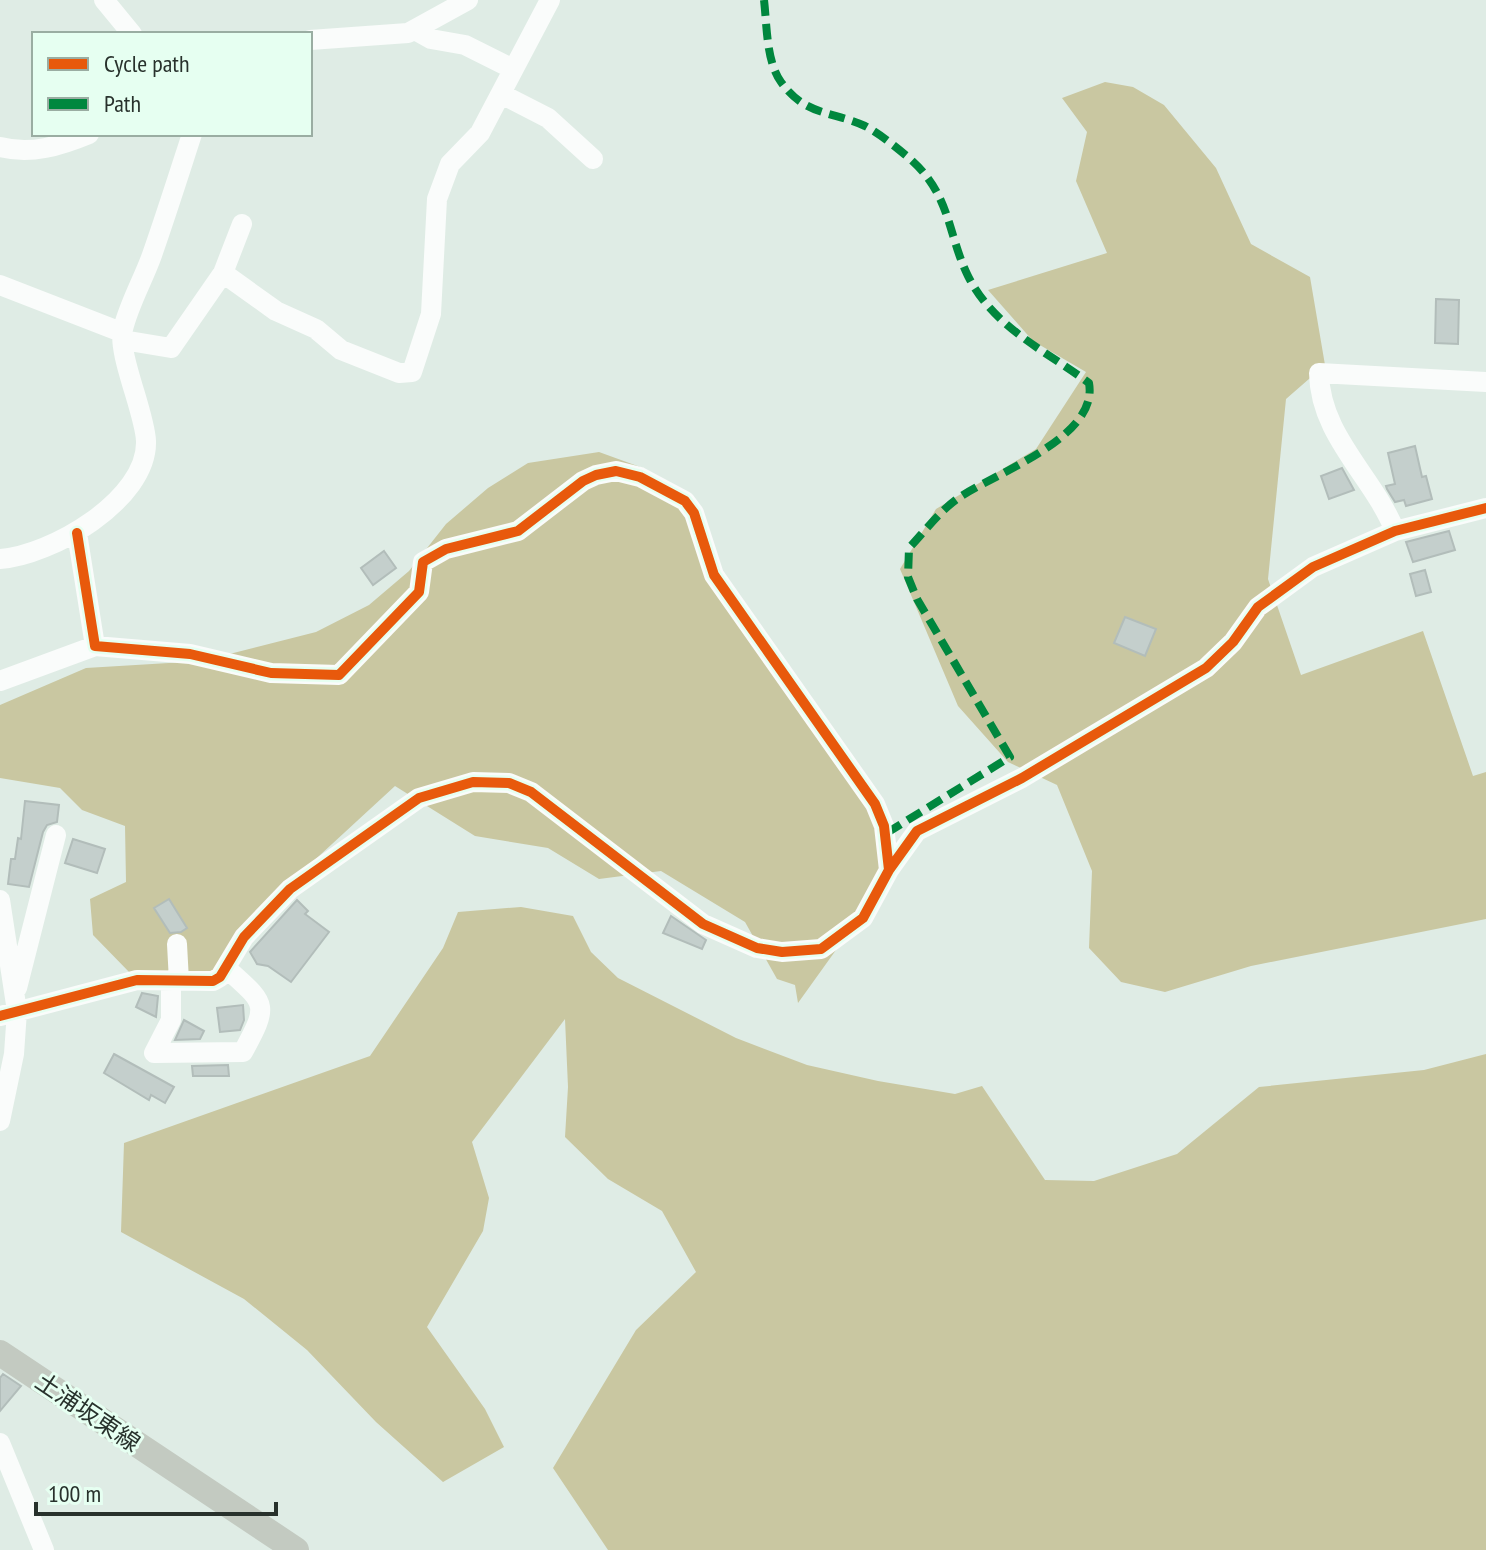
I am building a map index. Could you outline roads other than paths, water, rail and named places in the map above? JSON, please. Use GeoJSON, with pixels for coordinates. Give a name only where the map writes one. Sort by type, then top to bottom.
{"type":"FeatureCollection","features":[{"type":"Feature","properties":{"kind":"main road","name":"土浦坂東線"},"geometry":{"type":"LineString","coordinates":[[0,1353],[296,1550]]}},
{"type":"Feature","properties":{"kind":"street"},"geometry":{"type":"LineString","coordinates":[[104,0],[130,32]]}},
{"type":"Feature","properties":{"kind":"street"},"geometry":{"type":"LineString","coordinates":[[312,40],[408,33],[468,0]]}},
{"type":"Feature","properties":{"kind":"street"},"geometry":{"type":"LineString","coordinates":[[223,273],[276,311],[316,329],[341,350],[399,373],[412,372],[431,314],[437,199],[450,164],[480,133],[550,0]]}},
{"type":"Feature","properties":{"kind":"street"},"geometry":{"type":"LineString","coordinates":[[415,30],[431,39],[465,45],[513,69]]}},
{"type":"Feature","properties":{"kind":"street"},"geometry":{"type":"LineString","coordinates":[[501,94],[548,118],[593,159]]}},
{"type":"Feature","properties":{"kind":"street"},"geometry":{"type":"LineString","coordinates":[[0,147],[20,152],[62,145],[84,136]]}},
{"type":"Feature","properties":{"kind":"street"},"geometry":{"type":"LineString","coordinates":[[0,559],[12,558],[77,533],[122,496],[137,475],[146,443],[122,336],[191,136]]}},
{"type":"Feature","properties":{"kind":"street"},"geometry":{"type":"LineString","coordinates":[[0,285],[122,336],[171,348],[223,273],[242,224]]}},
{"type":"Feature","properties":{"kind":"street"},"geometry":{"type":"LineString","coordinates":[[1395,531],[1374,489],[1338,440],[1319,373],[1486,382]]}},
{"type":"Feature","properties":{"kind":"street"},"geometry":{"type":"LineString","coordinates":[[0,681],[95,646],[190,654],[271,673],[339,675],[419,592],[423,562],[446,549],[518,531],[583,481],[616,471],[640,477],[685,501],[694,513],[714,575],[875,804],[884,826],[889,870]]}},
{"type":"Feature","properties":{"kind":"street"},"geometry":{"type":"LineString","coordinates":[[11,1007],[137,980],[213,981],[226,968],[244,937],[290,889],[419,798],[473,782],[509,783],[531,792],[703,924],[757,948],[782,952],[821,949],[863,918],[889,870],[917,831],[1022,778],[1206,668],[1233,642],[1258,607],[1313,567],[1395,531],[1486,508]]}},
{"type":"Feature","properties":{"kind":"street"},"geometry":{"type":"LineString","coordinates":[[77,533],[95,646]]}},
{"type":"Feature","properties":{"kind":"street"},"geometry":{"type":"LineString","coordinates":[[11,1007],[56,835]]}},
{"type":"Feature","properties":{"kind":"street"},"geometry":{"type":"LineString","coordinates":[[0,900],[14,1054],[0,1121]]}},
{"type":"Feature","properties":{"kind":"street"},"geometry":{"type":"LineString","coordinates":[[177,944],[171,1020],[154,1053],[243,1052],[262,1018],[262,1010],[259,1000],[226,968]]}},
{"type":"Feature","properties":{"kind":"street"},"geometry":{"type":"LineString","coordinates":[[0,1443],[44,1550]]}}]}
